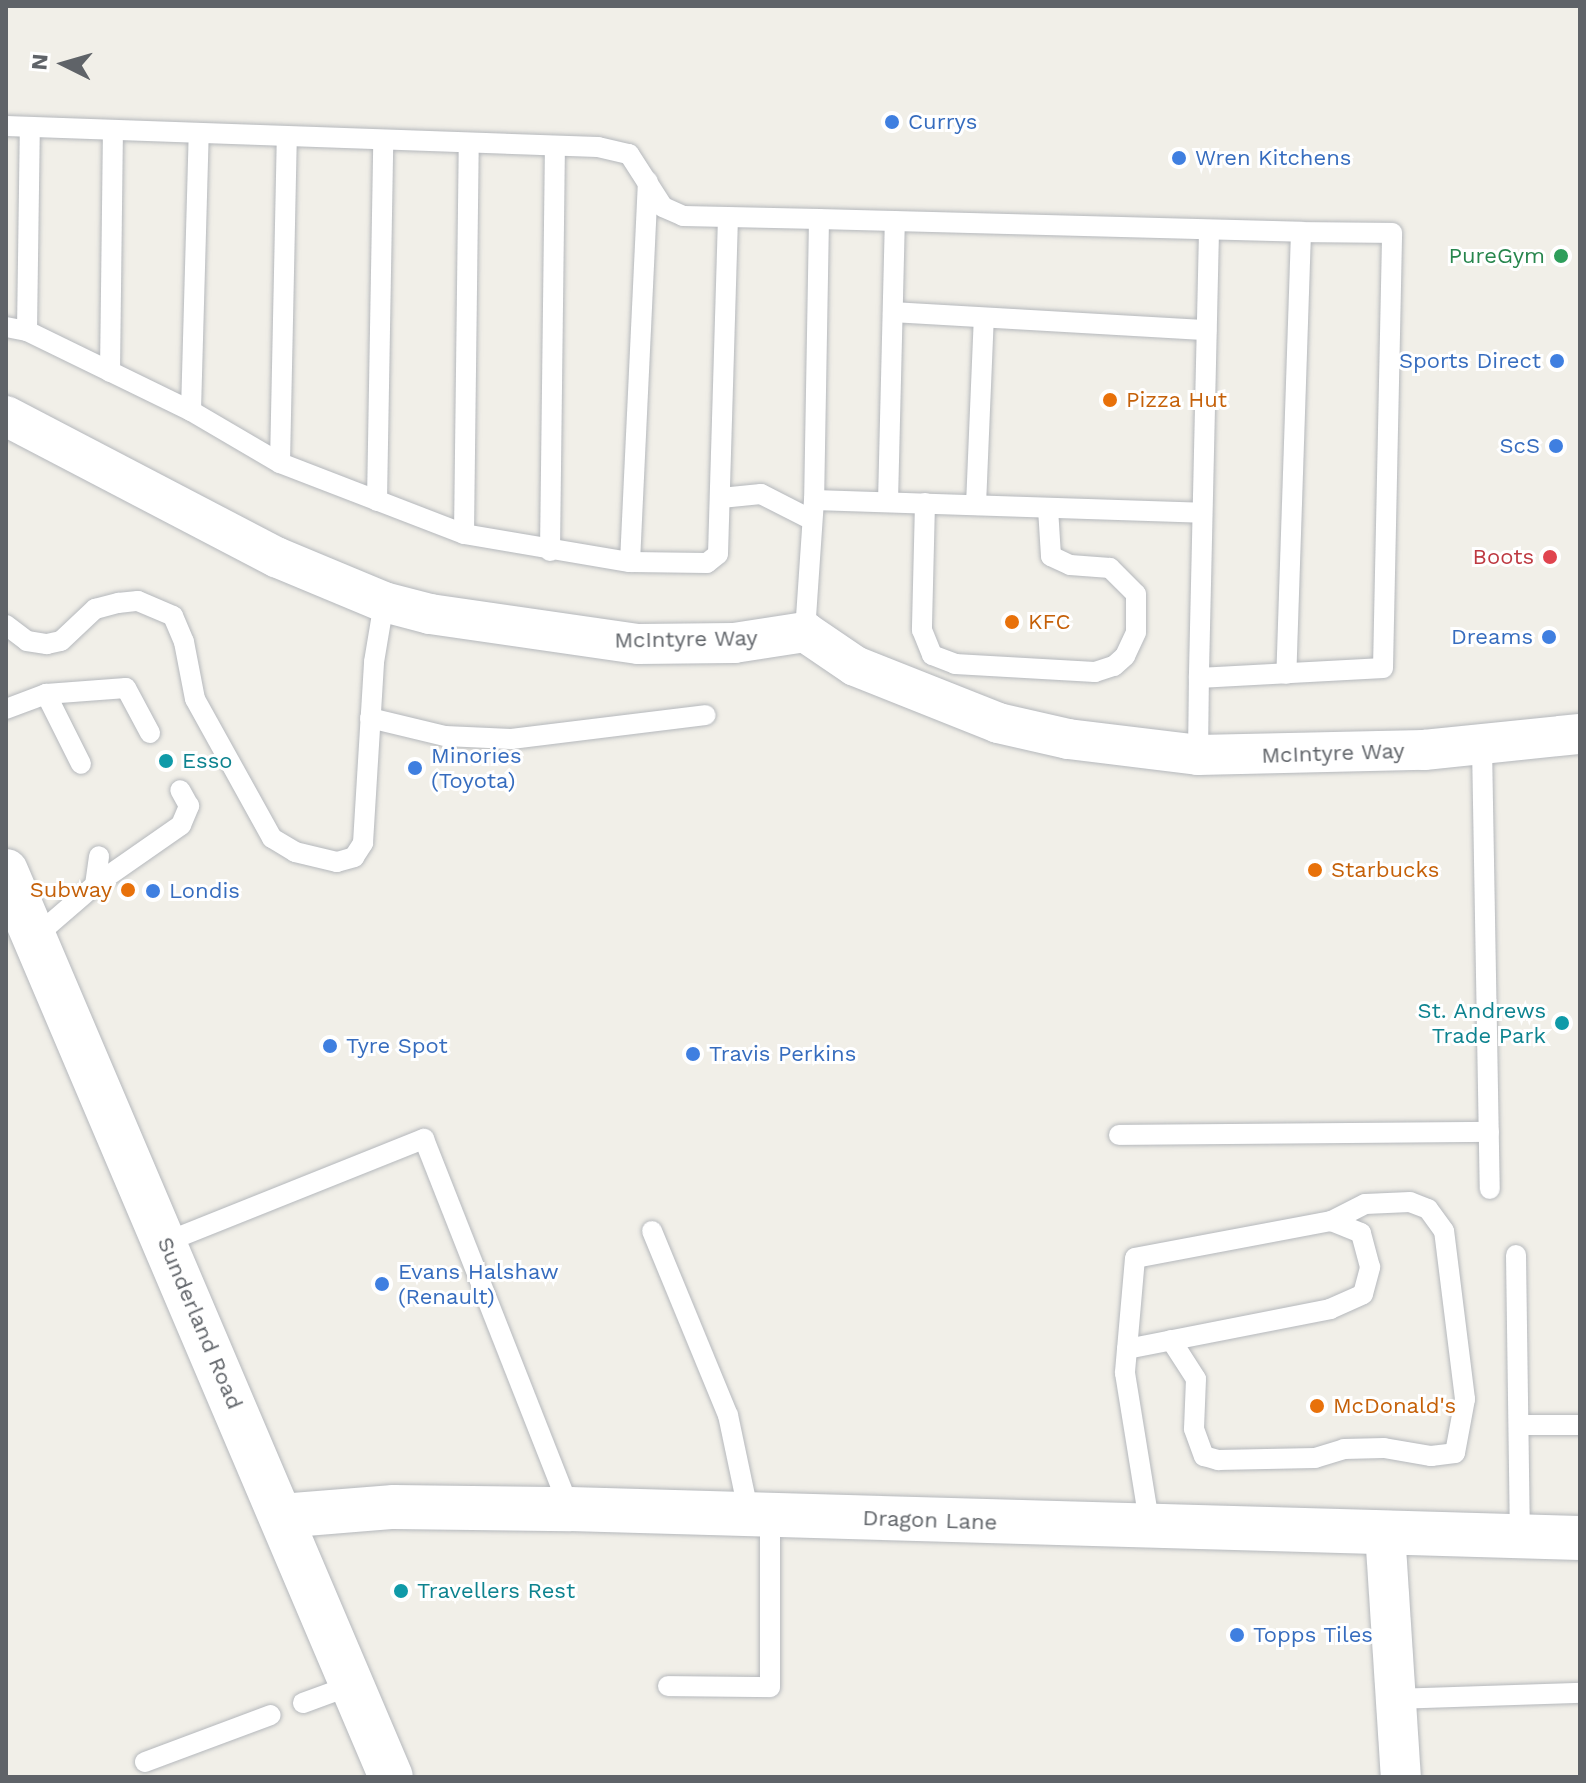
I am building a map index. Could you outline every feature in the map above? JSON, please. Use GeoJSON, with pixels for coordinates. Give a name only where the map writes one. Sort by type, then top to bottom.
{"type":"FeatureCollection","features":[{"type":"Feature","properties":{"kind":"street","name":"McIntyre Way"},"geometry":{"type":"LineString","coordinates":[[6,416],[276,557],[384,602],[546,634],[638,644],[734,643],[805,632],[855,666],[998,723],[1068,739],[1198,755],[1482,746],[1580,734]]}},
{"type":"Feature","properties":{"kind":"street","name":"Sunderland Road"},"geometry":{"type":"LineString","coordinates":[[6,871],[391,1777]]}},
{"type":"Feature","properties":{"kind":"street","name":"Dragon Lane"},"geometry":{"type":"LineString","coordinates":[[281,1516],[394,1507],[570,1509],[1580,1538]]}},
{"type":"Feature","properties":{"kind":"street"},"geometry":{"type":"LineString","coordinates":[[1385,1532],[1401,1777]]}},
{"type":"Feature","properties":{"kind":"lane"},"geometry":{"type":"LineString","coordinates":[[6,126],[555,146],[629,154],[663,207],[683,216],[1392,233],[1383,668],[1199,678]]}},
{"type":"Feature","properties":{"kind":"lane"},"geometry":{"type":"LineString","coordinates":[[27,331],[30,127]]}},
{"type":"Feature","properties":{"kind":"lane"},"geometry":{"type":"LineString","coordinates":[[110,372],[113,130]]}},
{"type":"Feature","properties":{"kind":"lane"},"geometry":{"type":"LineString","coordinates":[[191,411],[199,133]]}},
{"type":"Feature","properties":{"kind":"lane"},"geometry":{"type":"LineString","coordinates":[[280,463],[287,137]]}},
{"type":"Feature","properties":{"kind":"lane"},"geometry":{"type":"LineString","coordinates":[[377,501],[383,140]]}},
{"type":"Feature","properties":{"kind":"lane"},"geometry":{"type":"LineString","coordinates":[[464,534],[469,143]]}},
{"type":"Feature","properties":{"kind":"lane"},"geometry":{"type":"LineString","coordinates":[[550,551],[555,146]]}},
{"type":"Feature","properties":{"kind":"lane"},"geometry":{"type":"LineString","coordinates":[[630,562],[648,181]]}},
{"type":"Feature","properties":{"kind":"lane"},"geometry":{"type":"LineString","coordinates":[[6,327],[27,331],[191,411],[280,463],[464,534],[550,551],[630,562],[707,563],[718,554],[728,217]]}},
{"type":"Feature","properties":{"kind":"lane"},"geometry":{"type":"LineString","coordinates":[[805,632],[813,510],[819,219]]}},
{"type":"Feature","properties":{"kind":"lane"},"geometry":{"type":"LineString","coordinates":[[888,502],[895,221]]}},
{"type":"Feature","properties":{"kind":"lane"},"geometry":{"type":"LineString","coordinates":[[1198,755],[1209,231]]}},
{"type":"Feature","properties":{"kind":"lane"},"geometry":{"type":"LineString","coordinates":[[1286,674],[1301,232]]}},
{"type":"Feature","properties":{"kind":"lane"},"geometry":{"type":"LineString","coordinates":[[893,312],[1206,330]]}},
{"type":"Feature","properties":{"kind":"lane"},"geometry":{"type":"LineString","coordinates":[[976,505],[984,318]]}},
{"type":"Feature","properties":{"kind":"lane"},"geometry":{"type":"LineString","coordinates":[[721,498],[761,494],[813,510],[888,502],[1202,513]]}},
{"type":"Feature","properties":{"kind":"lane"},"geometry":{"type":"LineString","coordinates":[[925,503],[922,630],[932,655],[955,664],[1095,672],[1114,666],[1125,656],[1136,632],[1136,594],[1110,568],[1070,565],[1051,556],[1048,508]]}},
{"type":"Feature","properties":{"kind":"lane"},"geometry":{"type":"LineString","coordinates":[[6,625],[27,641],[47,644],[61,641],[95,609],[118,603],[138,601],[173,616],[184,642],[195,699],[272,838],[316,858],[337,862],[354,857],[363,843],[370,718],[384,602]]}},
{"type":"Feature","properties":{"kind":"lane"},"geometry":{"type":"LineString","coordinates":[[6,709],[46,694],[126,688],[150,733]]}},
{"type":"Feature","properties":{"kind":"lane"},"geometry":{"type":"LineString","coordinates":[[46,694],[81,764]]}},
{"type":"Feature","properties":{"kind":"lane"},"geometry":{"type":"LineString","coordinates":[[370,718],[445,736],[511,739],[706,715]]}},
{"type":"Feature","properties":{"kind":"lane"},"geometry":{"type":"LineString","coordinates":[[1482,746],[1490,1189]]}},
{"type":"Feature","properties":{"kind":"lane"},"geometry":{"type":"LineString","coordinates":[[36,936],[95,885],[181,825],[189,806],[180,790]]}},
{"type":"Feature","properties":{"kind":"lane"},"geometry":{"type":"LineString","coordinates":[[95,885],[99,856]]}},
{"type":"Feature","properties":{"kind":"lane"},"geometry":{"type":"LineString","coordinates":[[1119,1135],[1489,1132]]}},
{"type":"Feature","properties":{"kind":"lane"},"geometry":{"type":"LineString","coordinates":[[166,1242],[424,1139],[570,1509]]}},
{"type":"Feature","properties":{"kind":"lane"},"geometry":{"type":"LineString","coordinates":[[1150,1527],[1125,1373],[1135,1258],[1331,1221],[1365,1204],[1410,1202],[1428,1209],[1444,1231],[1465,1399],[1455,1453],[1431,1456],[1384,1448],[1344,1449],[1315,1458],[1218,1460],[1204,1456],[1194,1429],[1196,1379],[1171,1340]]}},
{"type":"Feature","properties":{"kind":"lane"},"geometry":{"type":"LineString","coordinates":[[1127,1349],[1330,1309],[1363,1294],[1370,1267],[1361,1233],[1331,1221]]}},
{"type":"Feature","properties":{"kind":"lane"},"geometry":{"type":"LineString","coordinates":[[652,1231],[728,1415],[760,1515],[770,1687],[668,1686]]}},
{"type":"Feature","properties":{"kind":"lane"},"geometry":{"type":"LineString","coordinates":[[1516,1255],[1520,1536]]}},
{"type":"Feature","properties":{"kind":"lane"},"geometry":{"type":"LineString","coordinates":[[1520,1425],[1580,1425]]}},
{"type":"Feature","properties":{"kind":"lane"},"geometry":{"type":"LineString","coordinates":[[303,1703],[352,1685]]}},
{"type":"Feature","properties":{"kind":"lane"},"geometry":{"type":"LineString","coordinates":[[1396,1699],[1580,1693]]}},
{"type":"Feature","properties":{"kind":"lane"},"geometry":{"type":"LineString","coordinates":[[145,1762],[271,1715]]}},
{"type":"Feature","properties":{"kind":"place","name":"Currys"},"geometry":{"type":"Point","coordinates":[892,122]}},
{"type":"Feature","properties":{"kind":"place","name":"Wren Kitchens"},"geometry":{"type":"Point","coordinates":[1179,158]}},
{"type":"Feature","properties":{"kind":"place","name":"PureGym"},"geometry":{"type":"Point","coordinates":[1561,256]}},
{"type":"Feature","properties":{"kind":"place","name":"Sports Direct"},"geometry":{"type":"Point","coordinates":[1557,361]}},
{"type":"Feature","properties":{"kind":"place","name":"Pizza Hut"},"geometry":{"type":"Point","coordinates":[1110,400]}},
{"type":"Feature","properties":{"kind":"place","name":"ScS"},"geometry":{"type":"Point","coordinates":[1556,446]}},
{"type":"Feature","properties":{"kind":"place","name":"Boots"},"geometry":{"type":"Point","coordinates":[1550,557]}},
{"type":"Feature","properties":{"kind":"place","name":"KFC"},"geometry":{"type":"Point","coordinates":[1012,622]}},
{"type":"Feature","properties":{"kind":"place","name":"Dreams"},"geometry":{"type":"Point","coordinates":[1549,637]}},
{"type":"Feature","properties":{"kind":"place","name":"Esso"},"geometry":{"type":"Point","coordinates":[166,761]}},
{"type":"Feature","properties":{"kind":"place","name":"Minories (Toyota)"},"geometry":{"type":"Point","coordinates":[415,768]}},
{"type":"Feature","properties":{"kind":"place","name":"Starbucks"},"geometry":{"type":"Point","coordinates":[1315,870]}},
{"type":"Feature","properties":{"kind":"place","name":"Subway"},"geometry":{"type":"Point","coordinates":[128,890]}},
{"type":"Feature","properties":{"kind":"place","name":"Londis"},"geometry":{"type":"Point","coordinates":[153,891]}},
{"type":"Feature","properties":{"kind":"place","name":"St. Andrews Trade Park"},"geometry":{"type":"Point","coordinates":[1562,1023]}},
{"type":"Feature","properties":{"kind":"place","name":"Tyre Spot"},"geometry":{"type":"Point","coordinates":[330,1046]}},
{"type":"Feature","properties":{"kind":"place","name":"Travis Perkins"},"geometry":{"type":"Point","coordinates":[693,1054]}},
{"type":"Feature","properties":{"kind":"place","name":"Evans Halshaw (Renault)"},"geometry":{"type":"Point","coordinates":[382,1284]}},
{"type":"Feature","properties":{"kind":"place","name":"McDonald's"},"geometry":{"type":"Point","coordinates":[1317,1406]}},
{"type":"Feature","properties":{"kind":"place","name":"Travellers Rest"},"geometry":{"type":"Point","coordinates":[401,1591]}},
{"type":"Feature","properties":{"kind":"place","name":"Topps Tiles"},"geometry":{"type":"Point","coordinates":[1237,1635]}}]}
